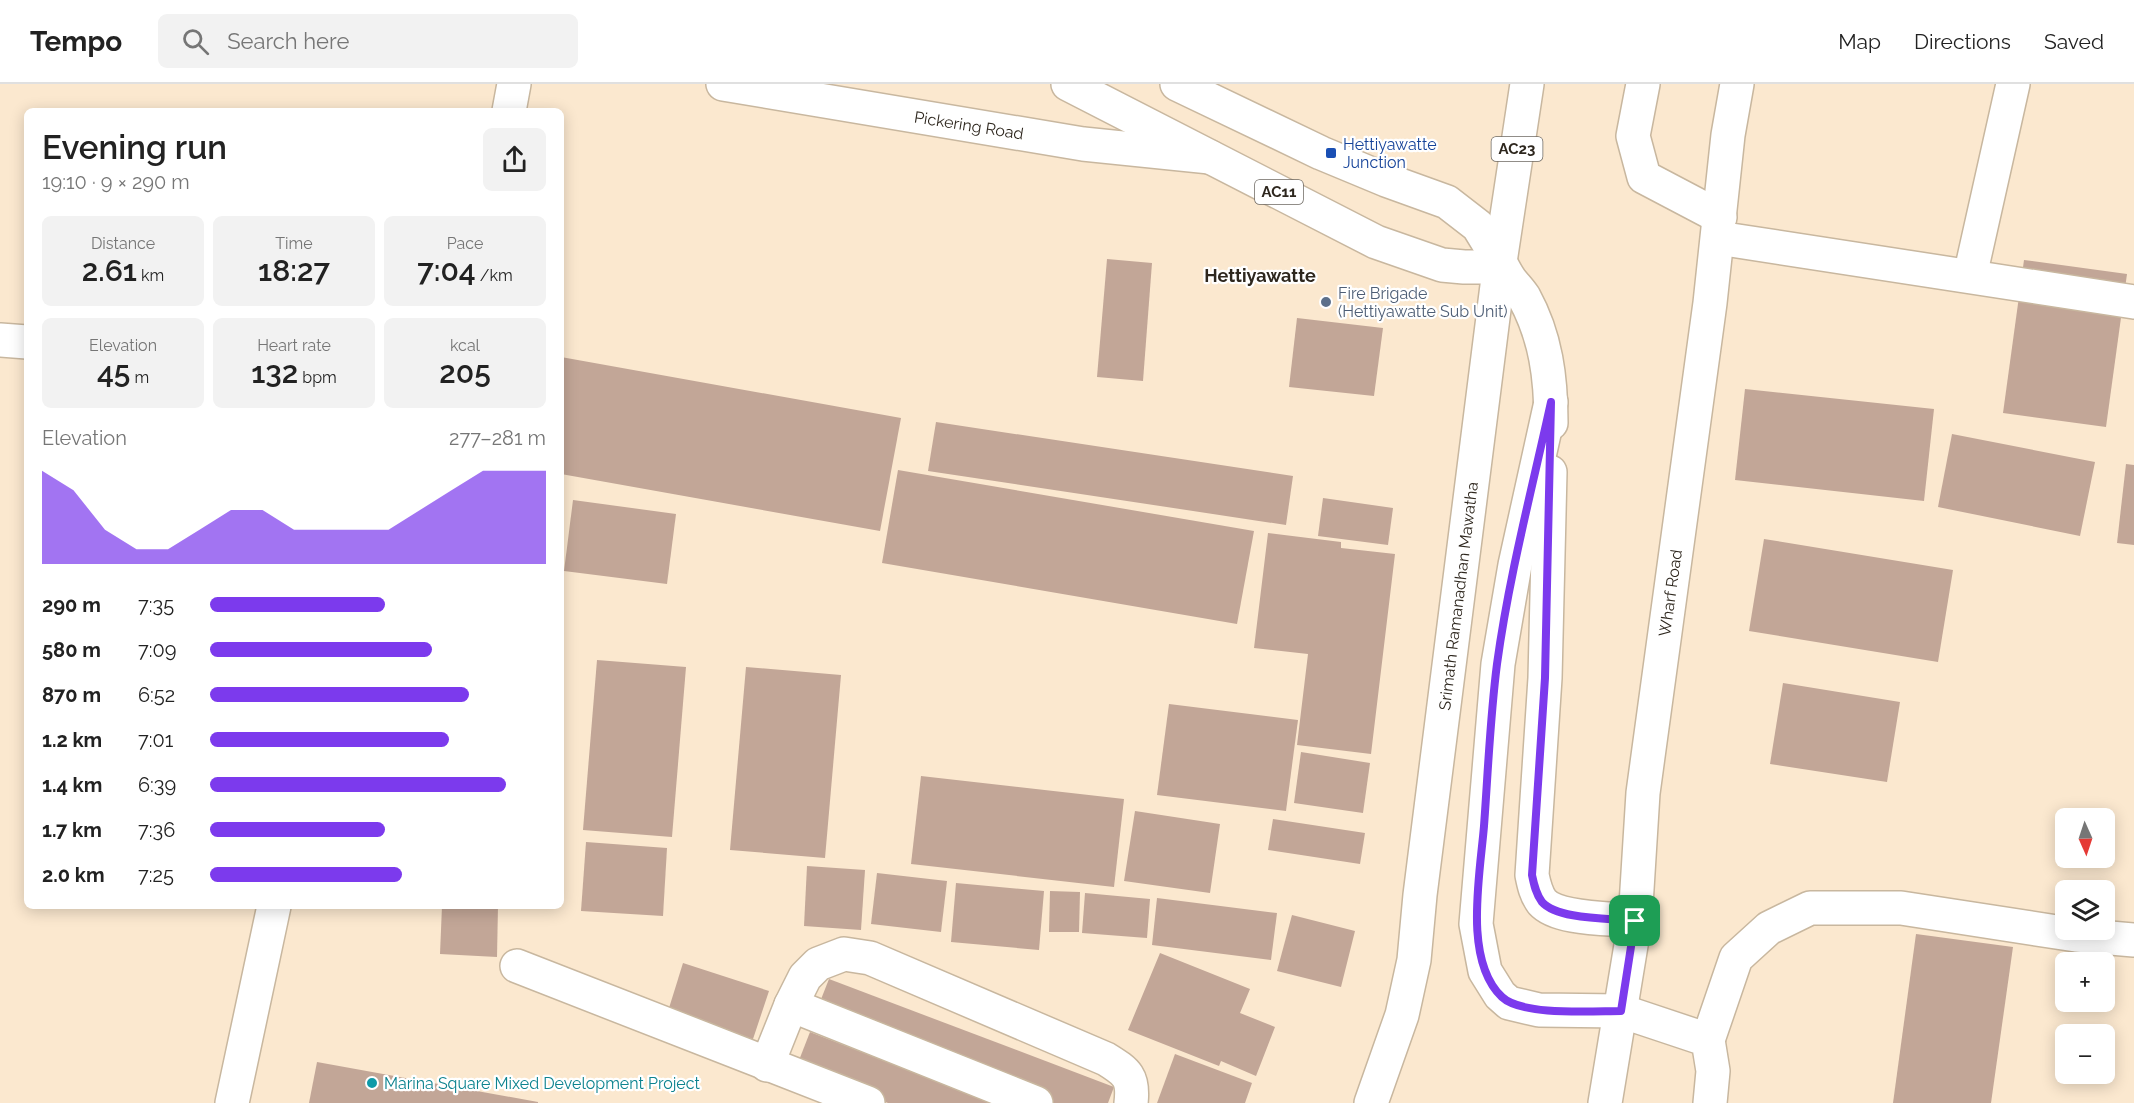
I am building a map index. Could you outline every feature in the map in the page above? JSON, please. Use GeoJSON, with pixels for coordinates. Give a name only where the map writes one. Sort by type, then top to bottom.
{"type":"FeatureCollection","features":[{"type":"Feature","properties":{"kind":"main road"},"geometry":{"type":"LineString","coordinates":[[509,108],[514,84]]}},
{"type":"Feature","properties":{"kind":"main road","name":"Pickering Road"},"geometry":{"type":"LineString","coordinates":[[723,84],[1083,144],[1215,158]]}},
{"type":"Feature","properties":{"kind":"main road","name":"AC11"},"geometry":{"type":"LineString","coordinates":[[1068,84],[1215,158],[1336,223],[1409,255],[1442,265],[1464,267],[1481,267],[1500,262]]}},
{"type":"Feature","properties":{"kind":"main road"},"geometry":{"type":"LineString","coordinates":[[1177,84],[1321,153],[1447,202],[1478,226],[1510,281],[1521,293],[1544,341],[1549,365],[1551,402],[1545,678],[1532,875],[1535,891],[1543,903],[1556,912],[1635,921]]}},
{"type":"Feature","properties":{"kind":"main road","name":"Srimath Ramanadhan Mawatha"},"geometry":{"type":"LineString","coordinates":[[1371,1103],[1402,1015],[1414,960],[1500,262],[1527,84]]}},
{"type":"Feature","properties":{"kind":"main road"},"geometry":{"type":"LineString","coordinates":[[1643,84],[1633,136],[1644,177],[1719,227],[1970,276],[2134,302]]}},
{"type":"Feature","properties":{"kind":"main road","name":"Wharf Road"},"geometry":{"type":"LineString","coordinates":[[1605,1103],[1635,921],[1642,793],[1719,227],[1728,135],[1737,84]]}},
{"type":"Feature","properties":{"kind":"main road"},"geometry":{"type":"LineString","coordinates":[[1970,276],[2013,84]]}},
{"type":"Feature","properties":{"kind":"main road"},"geometry":{"type":"LineString","coordinates":[[0,340],[24,342]]}},
{"type":"Feature","properties":{"kind":"main road"},"geometry":{"type":"LineString","coordinates":[[1551,402],[1515,565],[1497,664],[1476,924],[1485,971],[1495,988],[1509,1003],[1539,1010],[1621,1011],[1708,1040]]}},
{"type":"Feature","properties":{"kind":"main road"},"geometry":{"type":"LineString","coordinates":[[1710,1103],[1713,1071],[1708,1040],[1736,958],[1769,928],[1810,908],[1901,908],[2076,935],[2134,940]]}},
{"type":"Feature","properties":{"kind":"main road"},"geometry":{"type":"LineString","coordinates":[[232,1103],[273,909]]}},
{"type":"Feature","properties":{"kind":"main road"},"geometry":{"type":"LineString","coordinates":[[767,1065],[805,977],[818,964],[844,954],[870,958],[1106,1059],[1126,1071],[1132,1088],[1131,1103]]}},
{"type":"Feature","properties":{"kind":"main road"},"geometry":{"type":"LineString","coordinates":[[517,966],[868,1103]]}},
{"type":"Feature","properties":{"kind":"main road"},"geometry":{"type":"LineString","coordinates":[[791,1005],[1036,1103]]}},
{"type":"Feature","properties":{"kind":"building"},"geometry":{"type":"Polygon","coordinates":[[[1107,259],[1152,263],[1143,381],[1097,377],[1107,259]]]}},
{"type":"Feature","properties":{"kind":"building"},"geometry":{"type":"Polygon","coordinates":[[[2024,260],[2127,274],[2106,427],[2003,413],[2024,260]]]}},
{"type":"Feature","properties":{"kind":"building"},"geometry":{"type":"Polygon","coordinates":[[[1297,318],[1383,328],[1374,396],[1289,387],[1297,318]]]}},
{"type":"Feature","properties":{"kind":"building"},"geometry":{"type":"Polygon","coordinates":[[[564,358],[901,418],[880,531],[564,475],[564,358]]]}},
{"type":"Feature","properties":{"kind":"building"},"geometry":{"type":"Polygon","coordinates":[[[1745,389],[1934,409],[1924,501],[1735,480],[1745,389]]]}},
{"type":"Feature","properties":{"kind":"building"},"geometry":{"type":"Polygon","coordinates":[[[936,422],[1293,476],[1286,525],[928,471],[936,422]]]}},
{"type":"Feature","properties":{"kind":"building"},"geometry":{"type":"Polygon","coordinates":[[[1952,434],[2095,462],[2080,536],[1938,507],[1952,434]]]}},
{"type":"Feature","properties":{"kind":"building"},"geometry":{"type":"Polygon","coordinates":[[[2126,464],[2134,465],[2134,545],[2117,543],[2126,464]]]}},
{"type":"Feature","properties":{"kind":"building"},"geometry":{"type":"Polygon","coordinates":[[[898,470],[1254,531],[1237,624],[882,563],[898,470]]]}},
{"type":"Feature","properties":{"kind":"building"},"geometry":{"type":"Polygon","coordinates":[[[1323,498],[1393,508],[1388,545],[1318,536],[1323,498]]]}},
{"type":"Feature","properties":{"kind":"building"},"geometry":{"type":"Polygon","coordinates":[[[573,500],[676,514],[667,584],[564,571],[573,500]]]}},
{"type":"Feature","properties":{"kind":"building"},"geometry":{"type":"Polygon","coordinates":[[[1268,533],[1341,542],[1341,548],[1395,554],[1371,754],[1297,745],[1308,654],[1254,648],[1268,533]]]}},
{"type":"Feature","properties":{"kind":"building"},"geometry":{"type":"Polygon","coordinates":[[[1764,539],[1953,570],[1938,662],[1749,631],[1764,539]]]}},
{"type":"Feature","properties":{"kind":"building"},"geometry":{"type":"Polygon","coordinates":[[[597,660],[686,667],[672,837],[583,830],[597,660]]]}},
{"type":"Feature","properties":{"kind":"building"},"geometry":{"type":"Polygon","coordinates":[[[746,667],[841,675],[825,858],[730,850],[746,667]]]}},
{"type":"Feature","properties":{"kind":"building"},"geometry":{"type":"Polygon","coordinates":[[[1783,683],[1900,702],[1887,782],[1770,764],[1783,683]]]}},
{"type":"Feature","properties":{"kind":"building"},"geometry":{"type":"Polygon","coordinates":[[[1169,704],[1298,720],[1286,811],[1157,795],[1169,704]]]}},
{"type":"Feature","properties":{"kind":"building"},"geometry":{"type":"Polygon","coordinates":[[[1301,752],[1370,763],[1363,813],[1294,803],[1301,752]]]}},
{"type":"Feature","properties":{"kind":"building"},"geometry":{"type":"Polygon","coordinates":[[[921,776],[1124,799],[1114,887],[911,864],[921,776]]]}},
{"type":"Feature","properties":{"kind":"building"},"geometry":{"type":"Polygon","coordinates":[[[1135,811],[1220,824],[1210,893],[1124,881],[1135,811]]]}},
{"type":"Feature","properties":{"kind":"building"},"geometry":{"type":"Polygon","coordinates":[[[1273,819],[1365,833],[1360,864],[1268,850],[1273,819]]]}},
{"type":"Feature","properties":{"kind":"building"},"geometry":{"type":"Polygon","coordinates":[[[586,842],[667,848],[663,916],[581,911],[586,842]]]}},
{"type":"Feature","properties":{"kind":"building"},"geometry":{"type":"Polygon","coordinates":[[[807,866],[865,870],[861,930],[804,926],[807,866]]]}},
{"type":"Feature","properties":{"kind":"building"},"geometry":{"type":"Polygon","coordinates":[[[877,873],[947,881],[941,932],[871,924],[877,873]]]}},
{"type":"Feature","properties":{"kind":"building"},"geometry":{"type":"Polygon","coordinates":[[[956,883],[1044,891],[1039,950],[951,942],[956,883]]]}},
{"type":"Feature","properties":{"kind":"building"},"geometry":{"type":"Polygon","coordinates":[[[1050,891],[1080,892],[1079,932],[1049,932],[1050,891]]]}},
{"type":"Feature","properties":{"kind":"building"},"geometry":{"type":"Polygon","coordinates":[[[1085,893],[1150,899],[1147,938],[1082,933],[1085,893]]]}},
{"type":"Feature","properties":{"kind":"building"},"geometry":{"type":"Polygon","coordinates":[[[1157,898],[1277,913],[1271,960],[1152,945],[1157,898]]]}},
{"type":"Feature","properties":{"kind":"building"},"geometry":{"type":"Polygon","coordinates":[[[442,909],[498,909],[497,957],[440,954],[442,909]]]}},
{"type":"Feature","properties":{"kind":"building"},"geometry":{"type":"Polygon","coordinates":[[[1292,915],[1355,931],[1341,987],[1277,971],[1292,915]]]}},
{"type":"Feature","properties":{"kind":"building"},"geometry":{"type":"Polygon","coordinates":[[[1916,934],[2013,947],[1991,1103],[1893,1103],[1916,934]]]}},
{"type":"Feature","properties":{"kind":"building"},"geometry":{"type":"Polygon","coordinates":[[[1160,953],[1250,989],[1240,1013],[1275,1027],[1256,1076],[1221,1061],[1219,1066],[1128,1030],[1160,953]]]}},
{"type":"Feature","properties":{"kind":"building"},"geometry":{"type":"Polygon","coordinates":[[[683,963],[769,991],[750,1048],[665,1021],[683,963]]]}},
{"type":"Feature","properties":{"kind":"building"},"geometry":{"type":"Polygon","coordinates":[[[829,979],[1114,1087],[1108,1103],[1053,1103],[816,1012],[829,979]]]}},
{"type":"Feature","properties":{"kind":"building"},"geometry":{"type":"Polygon","coordinates":[[[810,1032],[994,1103],[888,1103],[796,1068],[810,1032]]]}},
{"type":"Feature","properties":{"kind":"building"},"geometry":{"type":"Polygon","coordinates":[[[1175,1054],[1252,1083],[1245,1103],[1157,1103],[1175,1054]]]}},
{"type":"Feature","properties":{"kind":"building","name":"Marina Square Mixed Development Project"},"geometry":{"type":"Polygon","coordinates":[[[317,1062],[538,1102],[538,1103],[309,1103],[317,1062]]]}},
{"type":"Feature","properties":{"kind":"place","name":"Hettiyawatte Junction"},"geometry":{"type":"Point","coordinates":[1331,153]}},
{"type":"Feature","properties":{"kind":"place","name":"Fire Brigade (Hettiyawatte Sub Unit)"},"geometry":{"type":"Point","coordinates":[1326,302]}},
{"type":"Feature","properties":{"kind":"place","name":"Marina Square Mixed Development Project"},"geometry":{"type":"Point","coordinates":[372,1083]}},
{"type":"Feature","properties":{"kind":"district","name":"Hettiyawatte"},"geometry":{"type":"Point","coordinates":[1260,276]}},
{"type":"Feature","properties":{"kind":"route"},"geometry":{"type":"LineString","coordinates":[[1551,402],[1545,678],[1532,875],[1535,891],[1543,903],[1556,912],[1635,921],[1621,1011],[1539,1010],[1509,1003],[1490,982],[1485,971],[1476,924],[1497,664],[1515,565],[1551,402]]}}]}
